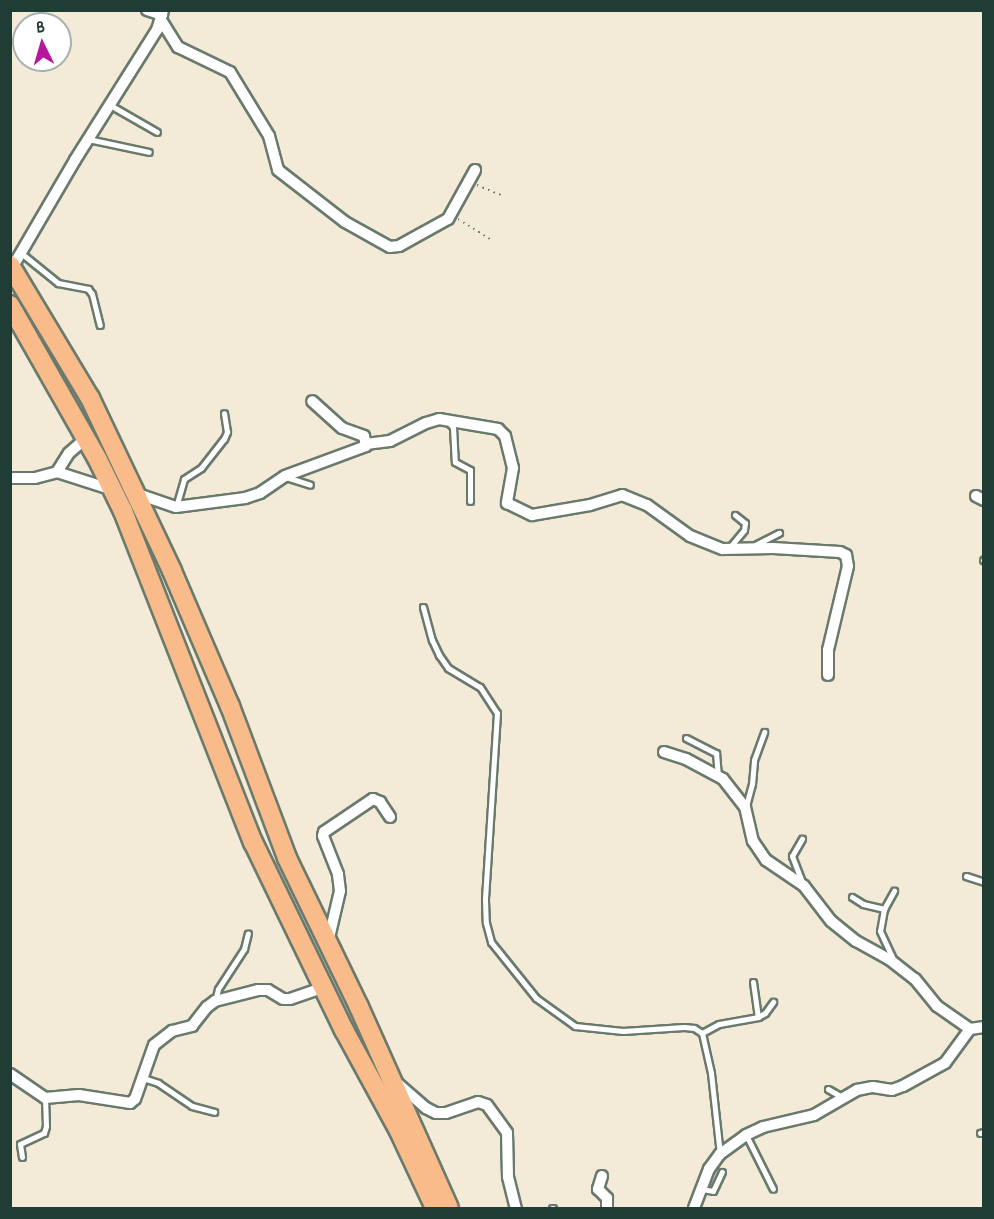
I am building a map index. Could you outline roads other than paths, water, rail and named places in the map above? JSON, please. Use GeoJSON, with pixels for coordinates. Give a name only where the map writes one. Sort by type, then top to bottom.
{"type":"FeatureCollection","features":[{"type":"Feature","properties":{"kind":"highway"},"geometry":{"type":"LineString","coordinates":[[15,262],[90,398],[162,551],[230,706],[287,858],[328,943],[448,1209]]}},
{"type":"Feature","properties":{"kind":"highway"},"geometry":{"type":"LineString","coordinates":[[10,305],[97,458],[123,511],[245,823],[349,1040],[399,1131],[435,1209]]}},
{"type":"Feature","properties":{"kind":"street"},"geometry":{"type":"LineString","coordinates":[[147,10],[162,15],[178,47],[230,72],[269,136],[278,170],[345,222],[395,247],[448,219],[476,170]]}},
{"type":"Feature","properties":{"kind":"street"},"geometry":{"type":"LineString","coordinates":[[15,262],[162,15]]}},
{"type":"Feature","properties":{"kind":"street"},"geometry":{"type":"LineString","coordinates":[[312,401],[342,428],[364,436],[366,444]]}},
{"type":"Feature","properties":{"kind":"street"},"geometry":{"type":"LineString","coordinates":[[135,493],[176,507],[245,498],[260,492],[285,476],[363,448],[366,444],[390,441],[426,423],[444,420],[498,429],[502,432],[513,468],[507,503],[532,515],[590,505],[622,495],[647,505],[690,536],[728,549],[840,552],[849,559],[833,625],[827,659],[828,675]]}},
{"type":"Feature","properties":{"kind":"street"},"geometry":{"type":"LineString","coordinates":[[57,472],[69,453],[84,440]]}},
{"type":"Feature","properties":{"kind":"street"},"geometry":{"type":"LineString","coordinates":[[10,478],[35,478],[57,472],[113,490]]}},
{"type":"Feature","properties":{"kind":"street"},"geometry":{"type":"LineString","coordinates":[[664,752],[686,759],[718,775],[745,807],[749,830],[759,852],[804,886],[831,921],[856,941],[898,966],[922,986],[937,1006],[970,1029],[984,1027]]}},
{"type":"Feature","properties":{"kind":"street"},"geometry":{"type":"LineString","coordinates":[[328,943],[340,891],[338,874],[323,836],[324,832],[372,799],[380,802],[390,817]]}},
{"type":"Feature","properties":{"kind":"street"},"geometry":{"type":"LineString","coordinates":[[10,1074],[45,1098],[79,1095],[130,1103],[135,1099],[154,1045],[172,1031],[192,1026],[199,1021],[207,1006],[215,1001],[258,990],[268,990],[283,999],[290,999],[324,987]]}},
{"type":"Feature","properties":{"kind":"street"},"geometry":{"type":"LineString","coordinates":[[694,1209],[720,1154],[746,1135],[763,1127],[809,1117],[857,1090],[873,1087],[892,1090],[929,1073],[945,1063],[970,1029]]}},
{"type":"Feature","properties":{"kind":"street"},"geometry":{"type":"LineString","coordinates":[[388,1075],[426,1108],[436,1113],[447,1113],[478,1102],[487,1105],[507,1133],[508,1177],[516,1209]]}},
{"type":"Feature","properties":{"kind":"street"},"geometry":{"type":"LineString","coordinates":[[602,1176],[598,1189],[607,1198],[607,1209]]}},
{"type":"Feature","properties":{"kind":"lane"},"geometry":{"type":"LineString","coordinates":[[110,105],[157,132]]}},
{"type":"Feature","properties":{"kind":"lane"},"geometry":{"type":"LineString","coordinates":[[88,139],[149,152]]}},
{"type":"Feature","properties":{"kind":"lane"},"geometry":{"type":"LineString","coordinates":[[15,262],[34,261],[58,283],[88,289],[92,294],[100,325]]}},
{"type":"Feature","properties":{"kind":"lane"},"geometry":{"type":"LineString","coordinates":[[176,507],[184,478],[201,468],[224,439],[227,432],[224,413]]}},
{"type":"Feature","properties":{"kind":"lane"},"geometry":{"type":"LineString","coordinates":[[444,420],[453,427],[455,462],[470,470],[470,501]]}},
{"type":"Feature","properties":{"kind":"lane"},"geometry":{"type":"LineString","coordinates":[[285,476],[292,481],[310,485]]}},
{"type":"Feature","properties":{"kind":"lane"},"geometry":{"type":"LineString","coordinates":[[728,549],[744,530],[745,523],[735,515]]}},
{"type":"Feature","properties":{"kind":"lane"},"geometry":{"type":"LineString","coordinates":[[748,549],[779,533]]}},
{"type":"Feature","properties":{"kind":"lane"},"geometry":{"type":"LineString","coordinates":[[423,607],[432,640],[448,668],[480,687],[497,713],[485,900],[486,923],[496,951],[536,998],[575,1026],[622,1031],[684,1027],[694,1028],[702,1033],[711,1073],[720,1154]]}},
{"type":"Feature","properties":{"kind":"lane"},"geometry":{"type":"LineString","coordinates":[[745,807],[752,784],[754,760],[764,732]]}},
{"type":"Feature","properties":{"kind":"lane"},"geometry":{"type":"LineString","coordinates":[[686,738],[716,753],[718,775]]}},
{"type":"Feature","properties":{"kind":"lane"},"geometry":{"type":"LineString","coordinates":[[802,839],[792,856],[804,886]]}},
{"type":"Feature","properties":{"kind":"lane"},"geometry":{"type":"LineString","coordinates":[[966,876],[984,882]]}},
{"type":"Feature","properties":{"kind":"lane"},"geometry":{"type":"LineString","coordinates":[[894,891],[884,909],[880,931],[882,941],[898,966]]}},
{"type":"Feature","properties":{"kind":"lane"},"geometry":{"type":"LineString","coordinates":[[852,897],[863,904],[884,909]]}},
{"type":"Feature","properties":{"kind":"lane"},"geometry":{"type":"LineString","coordinates":[[215,1001],[218,989],[244,949],[248,933]]}},
{"type":"Feature","properties":{"kind":"lane"},"geometry":{"type":"LineString","coordinates":[[753,982],[758,1017]]}},
{"type":"Feature","properties":{"kind":"lane"},"geometry":{"type":"LineString","coordinates":[[702,1033],[719,1024],[758,1017],[765,1013],[773,1002]]}},
{"type":"Feature","properties":{"kind":"lane"},"geometry":{"type":"LineString","coordinates":[[143,1078],[158,1083],[192,1106],[214,1112]]}},
{"type":"Feature","properties":{"kind":"lane"},"geometry":{"type":"LineString","coordinates":[[828,1089],[844,1098]]}},
{"type":"Feature","properties":{"kind":"lane"},"geometry":{"type":"LineString","coordinates":[[22,1157],[20,1144],[44,1133],[45,1098]]}},
{"type":"Feature","properties":{"kind":"lane"},"geometry":{"type":"LineString","coordinates":[[746,1135],[773,1189]]}},
{"type":"Feature","properties":{"kind":"lane"},"geometry":{"type":"LineString","coordinates":[[701,1190],[713,1191],[722,1173]]}}]}
